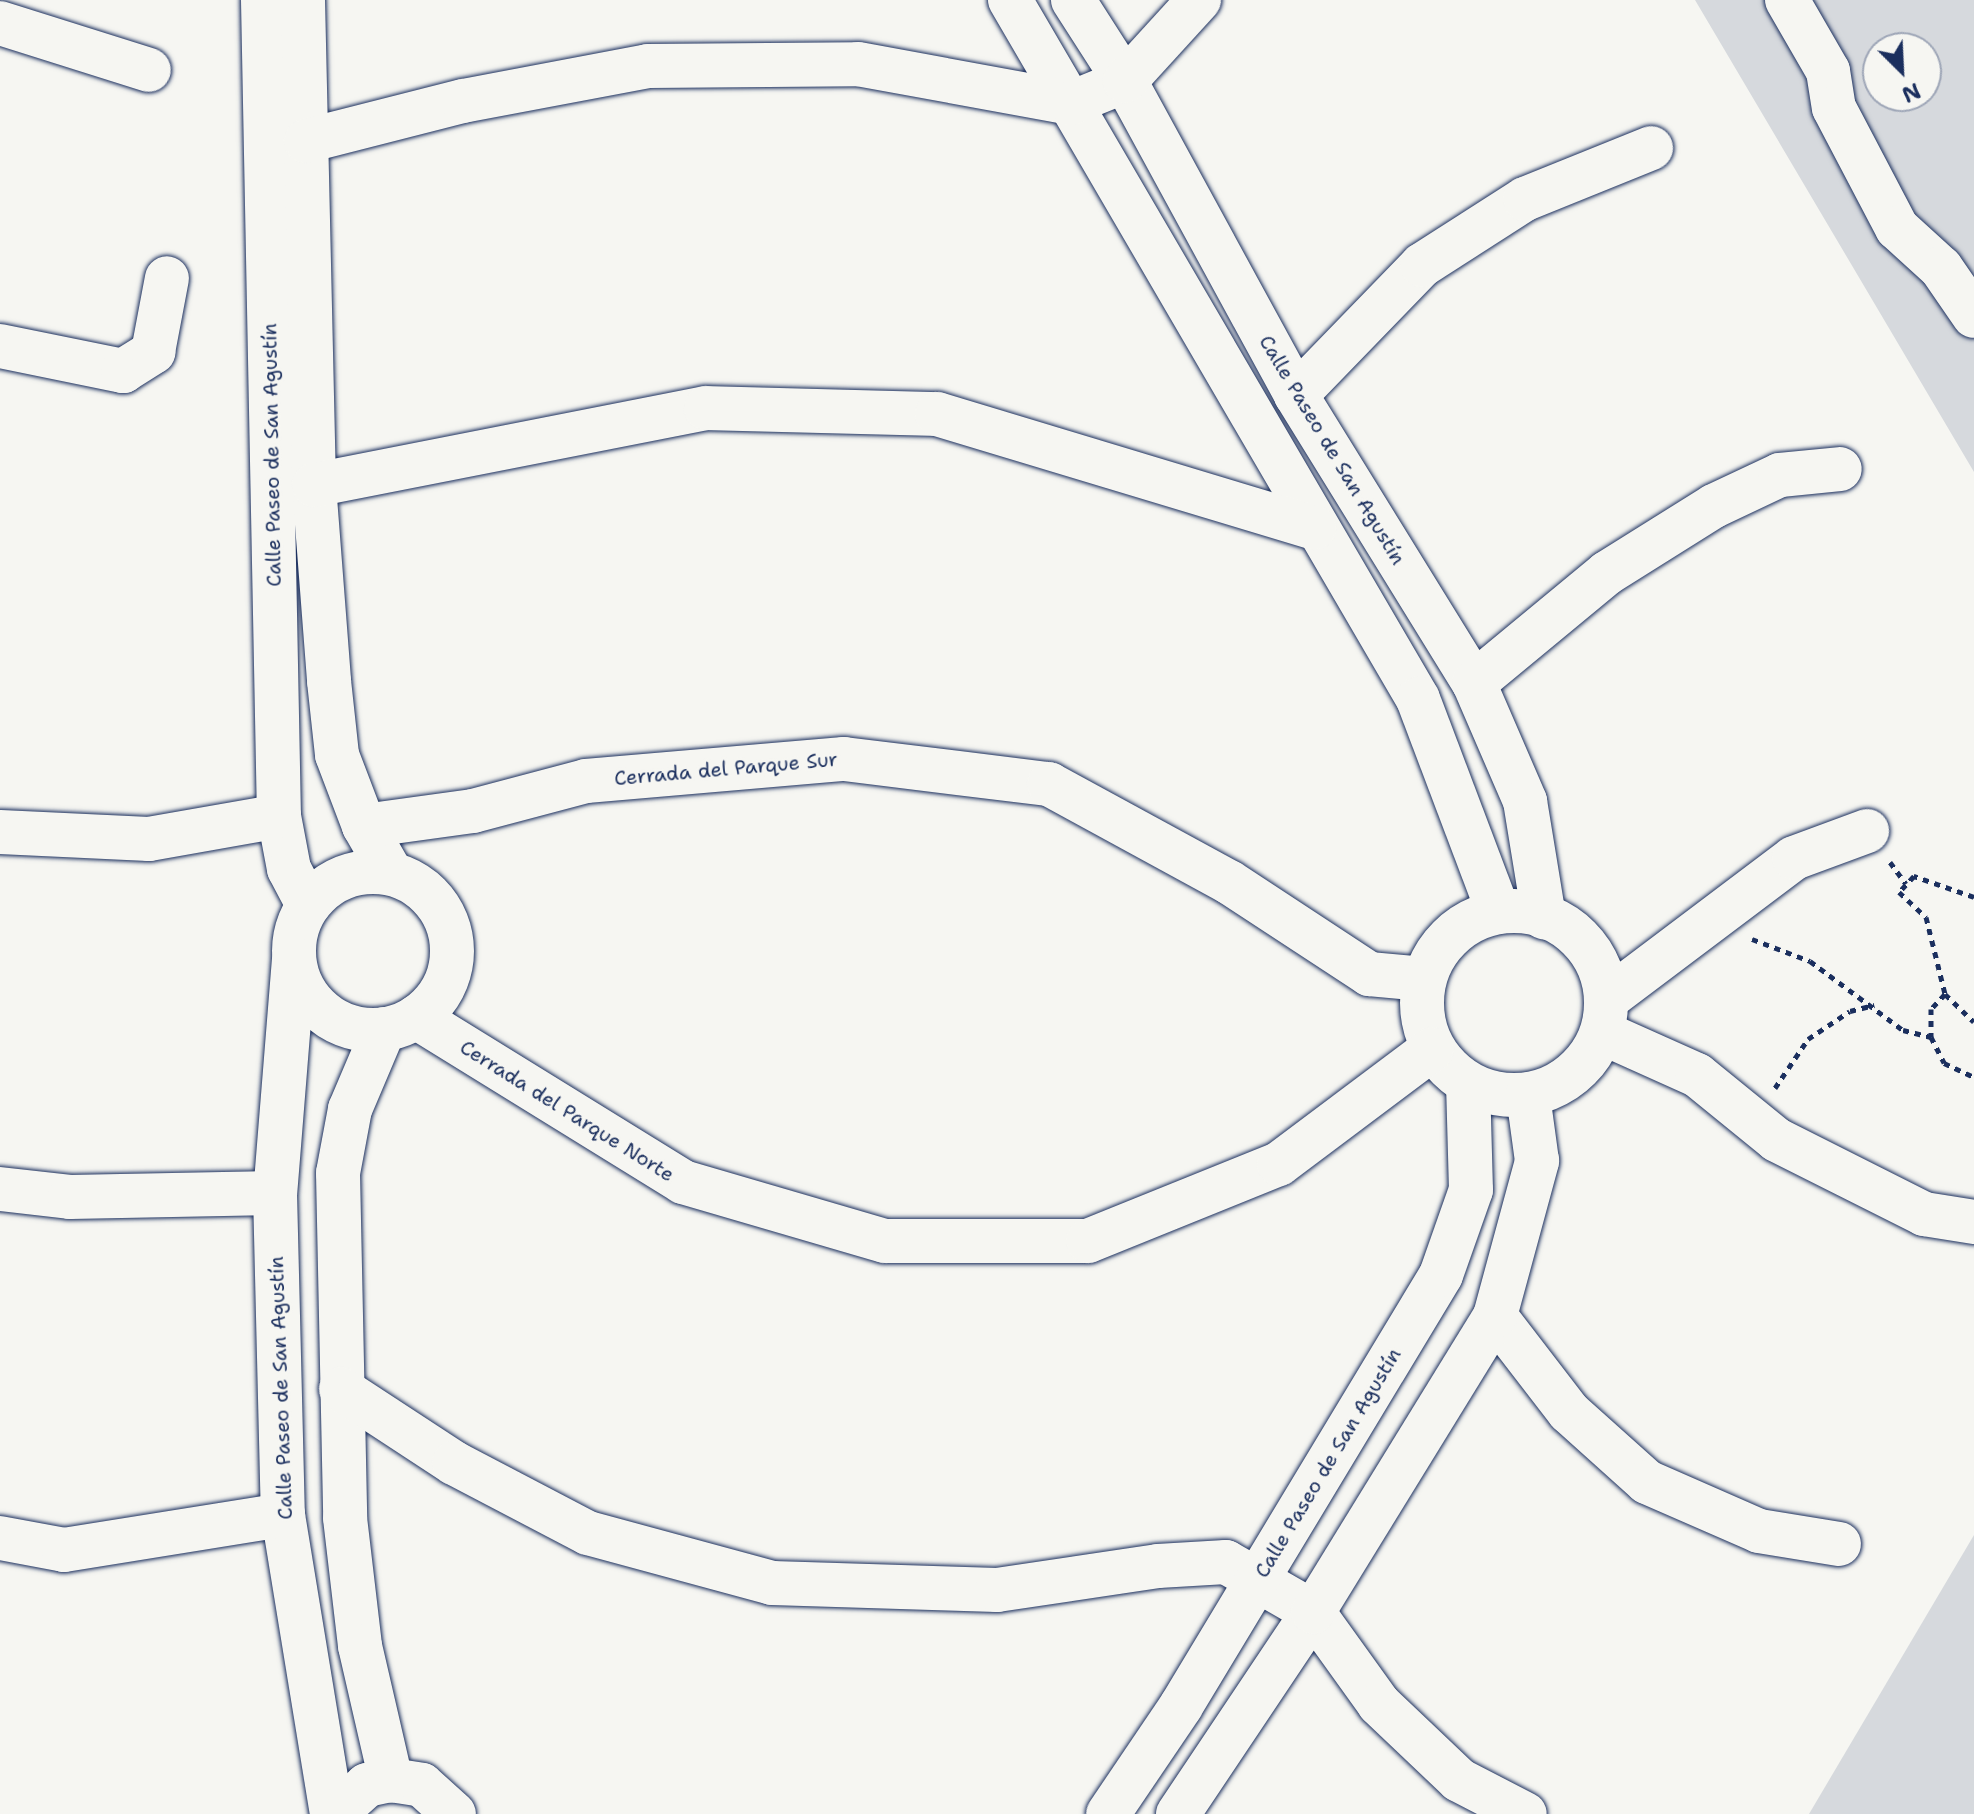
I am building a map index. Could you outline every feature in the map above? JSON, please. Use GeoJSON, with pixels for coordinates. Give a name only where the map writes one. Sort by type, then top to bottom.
{"type":"FeatureCollection","features":[{"type":"Feature","properties":{"kind":"street","name":"Calle Paseo de San Agustín"},"geometry":{"type":"LineString","coordinates":[[263,0],[279,816],[289,869],[308,905]]}},
{"type":"Feature","properties":{"kind":"street","name":"Calle Paseo de San Agustín"},"geometry":{"type":"LineString","coordinates":[[303,0],[314,485],[337,755],[364,826],[391,873]]}},
{"type":"Feature","properties":{"kind":"street"},"geometry":{"type":"LineString","coordinates":[[1010,0],[1314,528],[1418,699],[1498,911]]}},
{"type":"Feature","properties":{"kind":"street","name":"Calle Paseo de San Agustín"},"geometry":{"type":"LineString","coordinates":[[1073,0],[1125,81],[1296,395],[1474,683],[1525,801],[1544,917]]}},
{"type":"Feature","properties":{"kind":"street"},"geometry":{"type":"LineString","coordinates":[[306,141],[463,101],[648,66],[858,64],[1071,103],[1125,81],[1199,0]]}},
{"type":"Feature","properties":{"kind":"street"},"geometry":{"type":"LineString","coordinates":[[1787,0],[1828,71],[1834,108],[1897,228],[1941,268],[1974,316]]}},
{"type":"Feature","properties":{"kind":"street"},"geometry":{"type":"LineString","coordinates":[[0,23],[149,70]]}},
{"type":"Feature","properties":{"kind":"street"},"geometry":{"type":"LineString","coordinates":[[1296,395],[1422,265],[1525,199],[1651,148]]}},
{"type":"Feature","properties":{"kind":"street"},"geometry":{"type":"LineString","coordinates":[[0,346],[123,371],[153,352],[167,278]]}},
{"type":"Feature","properties":{"kind":"street"},"geometry":{"type":"LineString","coordinates":[[314,485],[706,408],[937,414],[1314,528]]}},
{"type":"Feature","properties":{"kind":"street"},"geometry":{"type":"LineString","coordinates":[[1474,683],[1607,573],[1714,506],[1780,475],[1840,469]]}},
{"type":"Feature","properties":{"kind":"street","name":"Cerrada del Parque Sur"},"geometry":{"type":"LineString","coordinates":[[364,826],[473,811],[586,781],[844,759],[1049,784],[1229,882],[1369,974],[1424,979]]}},
{"type":"Feature","properties":{"kind":"street"},"geometry":{"type":"LineString","coordinates":[[0,832],[149,839],[279,816]]}},
{"type":"Feature","properties":{"kind":"street"},"geometry":{"type":"LineString","coordinates":[[1867,831],[1794,858],[1714,923],[1605,1016],[1587,1061],[1561,1083],[1528,1095],[1500,1096],[1468,1085],[1432,1049],[1420,1009],[1424,979],[1449,936],[1498,911],[1544,917],[1569,927],[1592,951],[1605,1016],[1697,1075],[1777,1140],[1924,1214],[1974,1222]]}},
{"type":"Feature","properties":{"kind":"street"},"geometry":{"type":"LineString","coordinates":[[391,1780],[359,1632],[345,1518],[338,1173],[350,1109],[400,1023],[447,978],[453,950],[437,903],[416,884],[391,873],[364,872],[337,880],[308,905],[296,930],[294,959],[301,986],[331,1018],[356,1028],[400,1023]]}},
{"type":"Feature","properties":{"kind":"street","name":"Calle Paseo de San Agustín"},"geometry":{"type":"LineString","coordinates":[[294,959],[275,1193],[283,1515],[334,1814]]}},
{"type":"Feature","properties":{"kind":"street","name":"Cerrada del Parque Norte"},"geometry":{"type":"LineString","coordinates":[[400,1023],[683,1182],[885,1241],[1088,1241],[1279,1164],[1432,1049]]}},
{"type":"Feature","properties":{"kind":"street","name":"Calle Paseo de San Agustín"},"geometry":{"type":"LineString","coordinates":[[1108,1814],[1259,1578],[1441,1275],[1471,1190],[1468,1085]]}},
{"type":"Feature","properties":{"kind":"street"},"geometry":{"type":"LineString","coordinates":[[1178,1814],[1313,1612],[1495,1316],[1537,1161],[1528,1095]]}},
{"type":"Feature","properties":{"kind":"street"},"geometry":{"type":"LineString","coordinates":[[0,1189],[70,1197],[275,1193]]}},
{"type":"Feature","properties":{"kind":"street"},"geometry":{"type":"LineString","coordinates":[[1495,1316],[1569,1412],[1647,1482],[1759,1531],[1839,1544]]}},
{"type":"Feature","properties":{"kind":"street"},"geometry":{"type":"LineString","coordinates":[[341,1389],[454,1463],[588,1533],[772,1583],[997,1590],[1158,1566],[1226,1562],[1259,1578],[1313,1612],[1379,1704],[1459,1780],[1525,1814]]}},
{"type":"Feature","properties":{"kind":"street"},"geometry":{"type":"LineString","coordinates":[[0,1538],[64,1550],[283,1515]]}},
{"type":"Feature","properties":{"kind":"street"},"geometry":{"type":"LineString","coordinates":[[334,1814],[367,1785],[391,1780],[422,1785],[454,1814]]}},
{"type":"Feature","properties":{"kind":"path"},"geometry":{"type":"LineString","coordinates":[[1974,897],[1914,876],[1899,892],[1926,917],[1945,994],[1974,1022]]}},
{"type":"Feature","properties":{"kind":"path"},"geometry":{"type":"LineString","coordinates":[[1714,923],[1810,961],[1875,1005],[1903,1030],[1931,1037]]}},
{"type":"Feature","properties":{"kind":"path"},"geometry":{"type":"LineString","coordinates":[[1945,994],[1931,1009],[1931,1037],[1944,1063],[1974,1077]]}},
{"type":"Feature","properties":{"kind":"path"},"geometry":{"type":"LineString","coordinates":[[1746,1115],[1778,1085],[1808,1039],[1850,1011],[1875,1005]]}},
{"type":"Feature","properties":{"kind":"shaded area"},"geometry":{"type":"Polygon","coordinates":[[[1695,0],[1974,0],[1974,472],[1695,0]]]}},
{"type":"Feature","properties":{"kind":"shaded area"},"geometry":{"type":"Polygon","coordinates":[[[1974,1535],[1974,1814],[1809,1814],[1974,1535]]]}}]}
